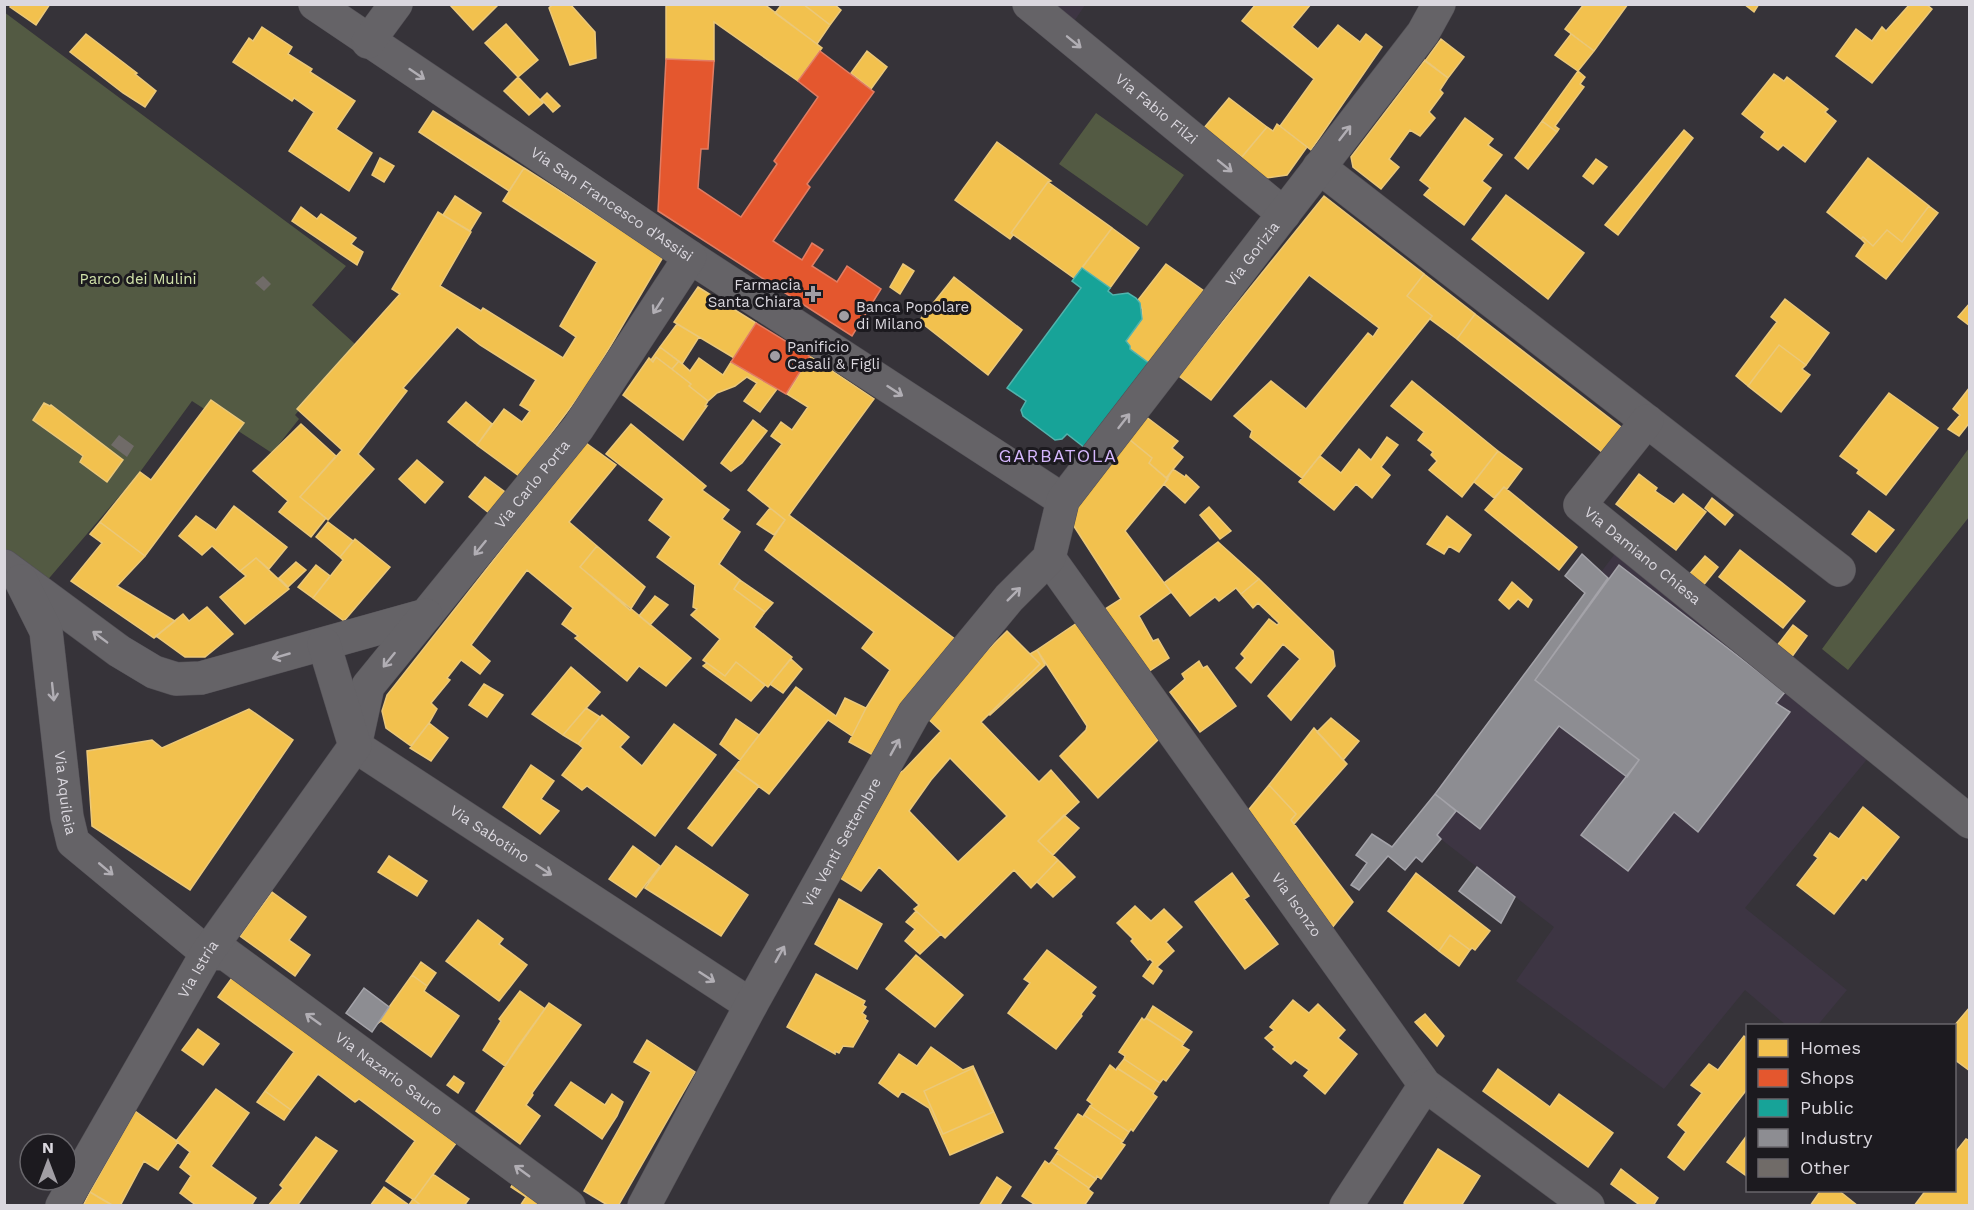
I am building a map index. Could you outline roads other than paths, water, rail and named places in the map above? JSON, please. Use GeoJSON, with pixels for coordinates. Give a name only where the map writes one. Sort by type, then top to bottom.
{"type":"FeatureCollection","features":[{"type":"Feature","properties":{"kind":"street","name":"Via San Francesco d'Assisi"},"geometry":{"type":"LineString","coordinates":[[315,4],[368,42],[690,257],[1063,500]]}},
{"type":"Feature","properties":{"kind":"street"},"geometry":{"type":"LineString","coordinates":[[368,42],[396,4]]}},
{"type":"Feature","properties":{"kind":"street","name":"Via Fabio Filzi"},"geometry":{"type":"LineString","coordinates":[[1029,4],[1284,214]]}},
{"type":"Feature","properties":{"kind":"street","name":"Via Gorizia"},"geometry":{"type":"LineString","coordinates":[[1063,500],[1423,33],[1439,4]]}},
{"type":"Feature","properties":{"kind":"street"},"geometry":{"type":"LineString","coordinates":[[1319,167],[1839,570]]}},
{"type":"Feature","properties":{"kind":"street","name":"Via Carlo Porta"},"geometry":{"type":"LineString","coordinates":[[426,615],[578,428],[690,257]]}},
{"type":"Feature","properties":{"kind":"street","name":"Via Damiano Chiesa"},"geometry":{"type":"LineString","coordinates":[[1647,421],[1580,505],[1970,822]]}},
{"type":"Feature","properties":{"kind":"street"},"geometry":{"type":"LineString","coordinates":[[1049,558],[1063,500]]}},
{"type":"Feature","properties":{"kind":"street","name":"Via Venti Settembre"},"geometry":{"type":"LineString","coordinates":[[644,1206],[751,1005],[914,713],[1009,598],[1049,558]]}},
{"type":"Feature","properties":{"kind":"street","name":"Via Isonzo"},"geometry":{"type":"LineString","coordinates":[[1049,558],[1425,1085],[1588,1206]]}},
{"type":"Feature","properties":{"kind":"street"},"geometry":{"type":"LineString","coordinates":[[12,571],[119,651],[154,672],[176,679],[201,678],[426,615]]}},
{"type":"Feature","properties":{"kind":"street","name":"Via Aquileia"},"geometry":{"type":"LineString","coordinates":[[12,571],[46,631],[67,817],[72,842],[207,953]]}},
{"type":"Feature","properties":{"kind":"street"},"geometry":{"type":"LineString","coordinates":[[355,746],[368,686],[426,615]]}},
{"type":"Feature","properties":{"kind":"street"},"geometry":{"type":"LineString","coordinates":[[324,644],[355,746]]}},
{"type":"Feature","properties":{"kind":"street","name":"Via Sabotino"},"geometry":{"type":"LineString","coordinates":[[355,746],[751,1005]]}},
{"type":"Feature","properties":{"kind":"street","name":"Via Istria"},"geometry":{"type":"LineString","coordinates":[[62,1206],[207,953],[355,746]]}},
{"type":"Feature","properties":{"kind":"street","name":"Via Nazario Sauro"},"geometry":{"type":"LineString","coordinates":[[207,953],[226,954],[569,1206]]}},
{"type":"Feature","properties":{"kind":"street"},"geometry":{"type":"LineString","coordinates":[[1346,1206],[1425,1085]]}},
{"type":"Feature","properties":{"kind":"place","name":"Farmacia Santa Chiara"},"geometry":{"type":"Point","coordinates":[813,294]}},
{"type":"Feature","properties":{"kind":"place","name":"Banca Popolare di Milano"},"geometry":{"type":"Point","coordinates":[844,316]}},
{"type":"Feature","properties":{"kind":"place","name":"Panificio Casali & Figli"},"geometry":{"type":"Point","coordinates":[775,356]}},
{"type":"Feature","properties":{"kind":"district","name":"GARBATOLA"},"geometry":{"type":"Point","coordinates":[1058,456]}},
{"type":"Feature","properties":{"kind":"park label","name":"Parco dei Mulini"},"geometry":{"type":"Point","coordinates":[138,279]}}]}
